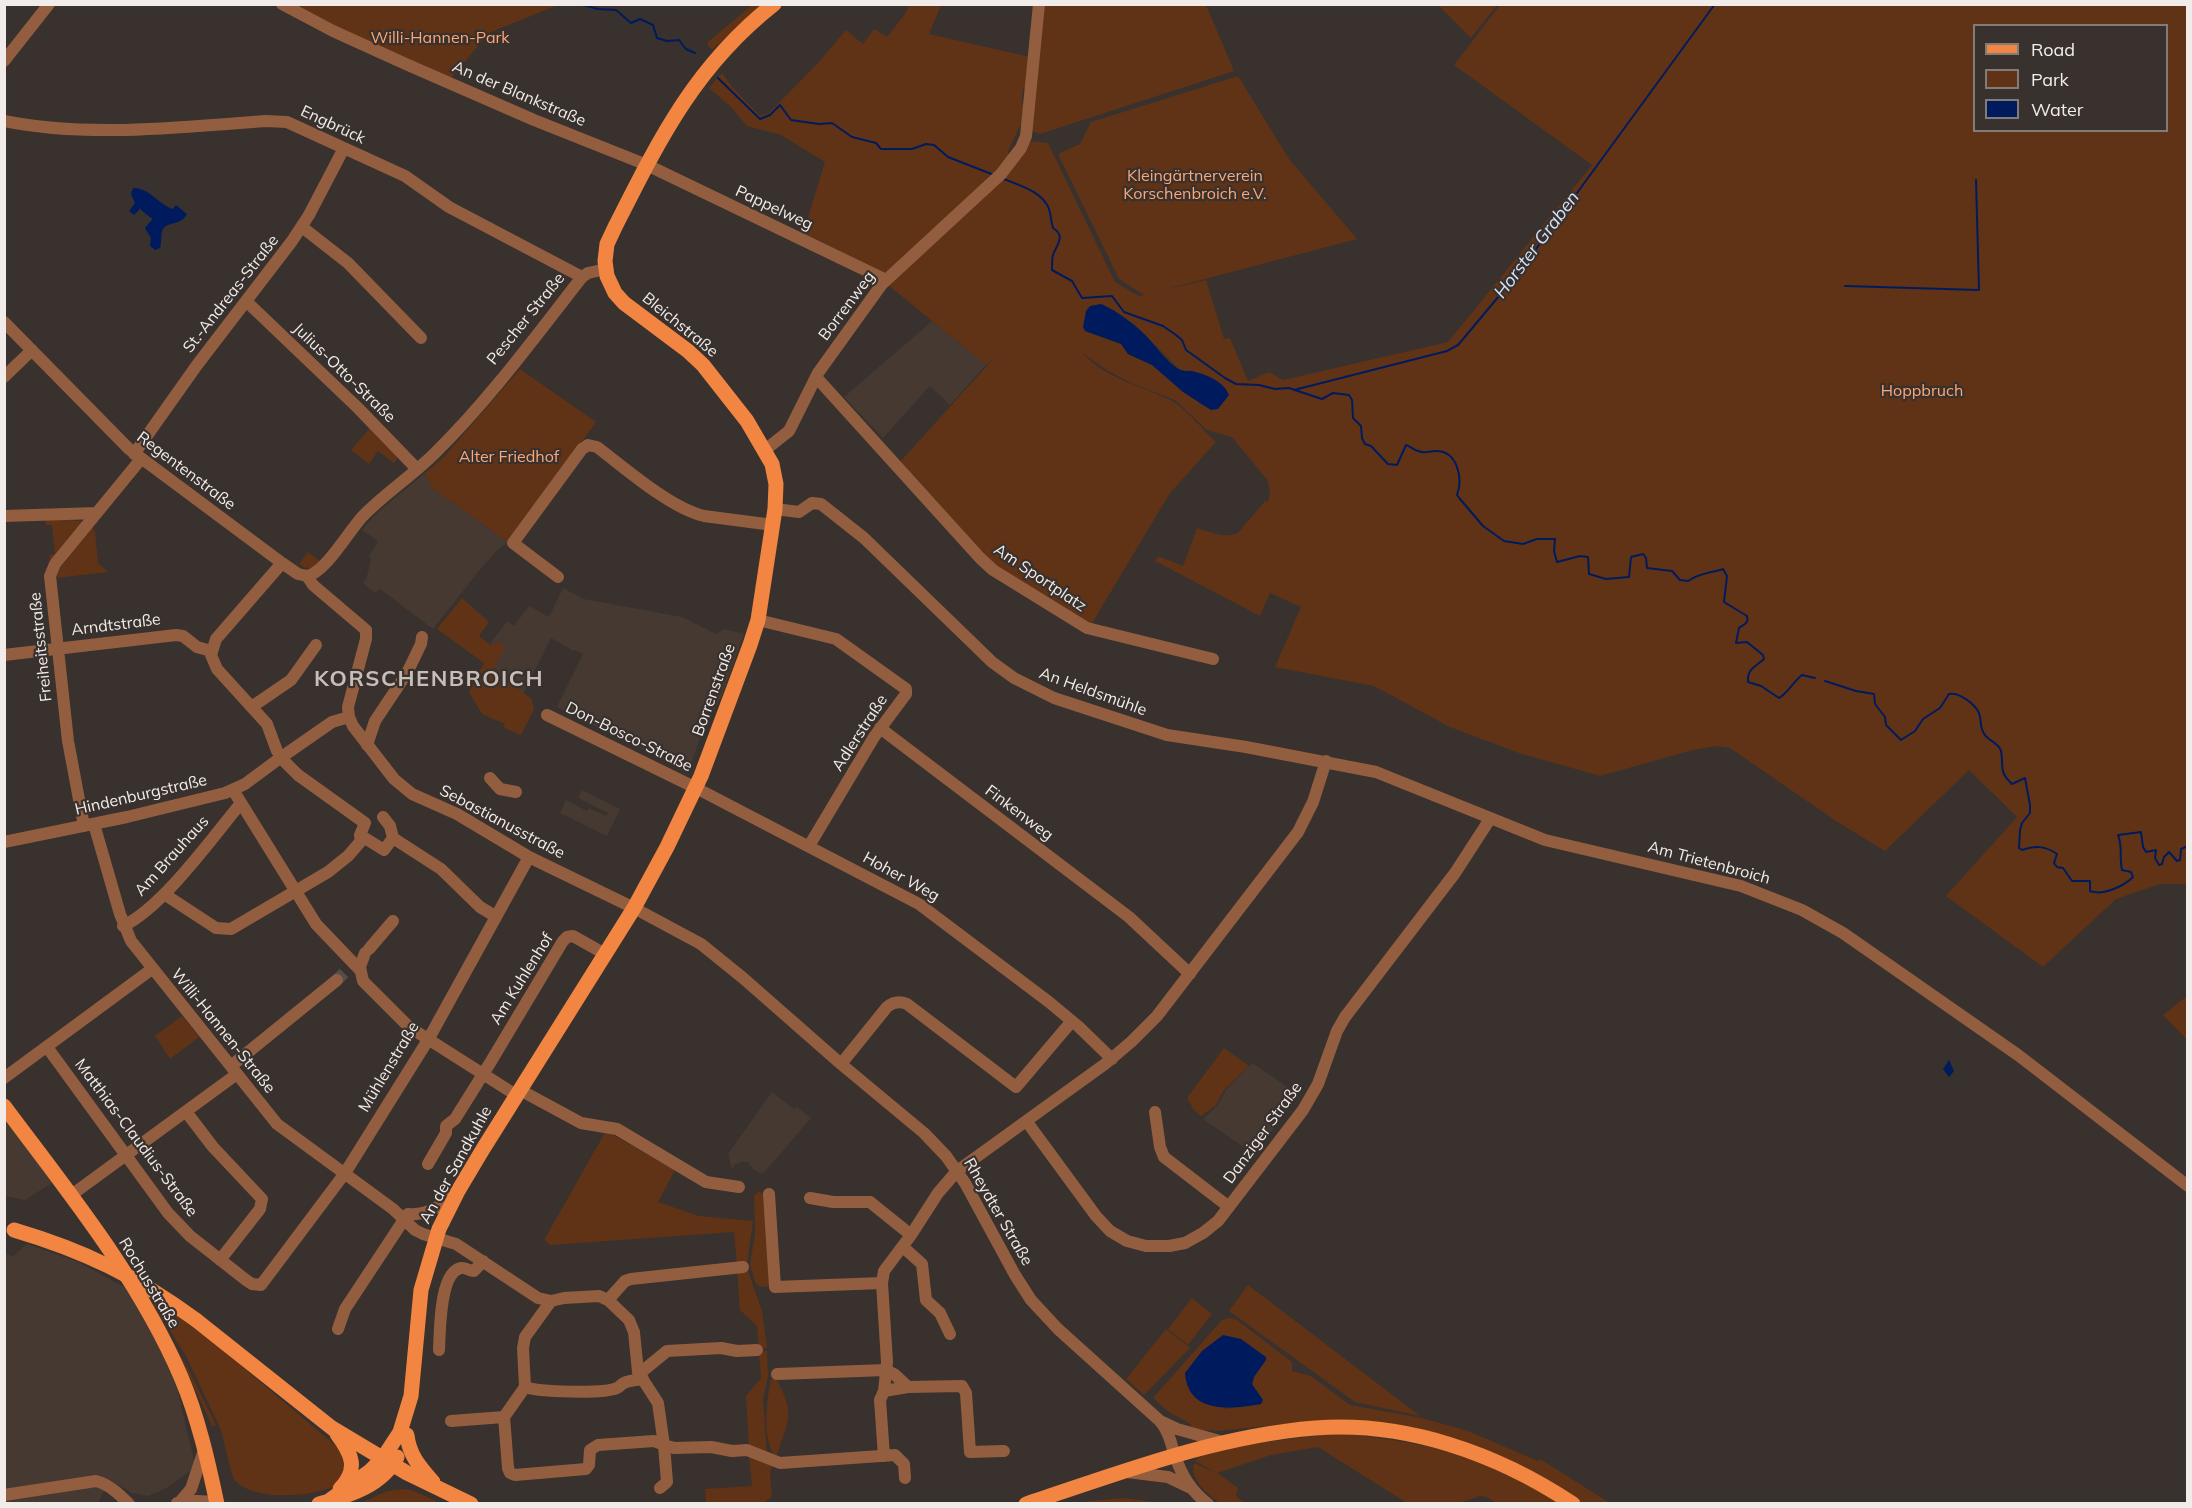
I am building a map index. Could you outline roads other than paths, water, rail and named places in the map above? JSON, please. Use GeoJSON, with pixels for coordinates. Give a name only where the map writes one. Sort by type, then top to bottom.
{"type":"FeatureCollection","features":[{"type":"Feature","properties":{"kind":"main road"},"geometry":{"type":"LineString","coordinates":[[606,269],[605,253],[610,237],[678,110],[711,64],[774,4]]}},
{"type":"Feature","properties":{"kind":"main road","name":"Bleichstraße"},"geometry":{"type":"LineString","coordinates":[[606,269],[611,288],[621,300],[708,369],[741,412],[774,469]]}},
{"type":"Feature","properties":{"kind":"main road","name":"Borrenstraße"},"geometry":{"type":"LineString","coordinates":[[634,908],[668,847],[696,788],[758,620],[774,517],[776,484],[774,469]]}},
{"type":"Feature","properties":{"kind":"main road","name":"An der Sandkuhle"},"geometry":{"type":"LineString","coordinates":[[388,1461],[407,1435],[422,1290],[436,1237],[458,1191],[634,908]]}},
{"type":"Feature","properties":{"kind":"main road","name":"Rochusstraße"},"geometry":{"type":"LineString","coordinates":[[4,1106],[123,1271],[160,1334],[181,1378],[222,1503]]}},
{"type":"Feature","properties":{"kind":"main road"},"geometry":{"type":"LineString","coordinates":[[9,1229],[48,1241],[112,1267],[158,1293],[196,1320],[332,1428],[438,1488],[471,1503]]}},
{"type":"Feature","properties":{"kind":"main road","name":"An der Sandkuhle"},"geometry":{"type":"LineString","coordinates":[[388,1461],[410,1402]]}},
{"type":"Feature","properties":{"kind":"main road"},"geometry":{"type":"LineString","coordinates":[[324,1502],[347,1481],[352,1466],[347,1448],[332,1428]]}},
{"type":"Feature","properties":{"kind":"main road"},"geometry":{"type":"LineString","coordinates":[[1026,1503],[1223,1442],[1315,1428],[1362,1428],[1448,1444],[1524,1475],[1573,1503]]}},
{"type":"Feature","properties":{"kind":"main road"},"geometry":{"type":"LineString","coordinates":[[407,1435],[413,1457],[438,1488]]}},
{"type":"Feature","properties":{"kind":"main road"},"geometry":{"type":"LineString","coordinates":[[324,1502],[352,1494],[366,1487],[383,1475],[388,1461]]}},
{"type":"Feature","properties":{"kind":"street"},"geometry":{"type":"LineString","coordinates":[[4,62],[49,4]]}},
{"type":"Feature","properties":{"kind":"street","name":"An der Blankstraße"},"geometry":{"type":"LineString","coordinates":[[282,4],[333,31],[397,60],[647,165]]}},
{"type":"Feature","properties":{"kind":"street","name":"Borrenweg"},"geometry":{"type":"LineString","coordinates":[[765,450],[785,436],[792,427],[816,377],[886,280],[1000,175],[1021,148],[1026,136],[1039,4]]}},
{"type":"Feature","properties":{"kind":"street","name":"Engbrück"},"geometry":{"type":"LineString","coordinates":[[4,121],[42,128],[78,130],[277,121],[298,126],[405,176],[449,207],[582,277]]}},
{"type":"Feature","properties":{"kind":"street","name":"St.-Andreas-Straße"},"geometry":{"type":"LineString","coordinates":[[137,456],[197,365],[302,227],[344,148]]}},
{"type":"Feature","properties":{"kind":"street","name":"Pappelweg"},"geometry":{"type":"LineString","coordinates":[[647,165],[886,280]]}},
{"type":"Feature","properties":{"kind":"street"},"geometry":{"type":"LineString","coordinates":[[302,227],[348,263],[421,338]]}},
{"type":"Feature","properties":{"kind":"street","name":"Pescher Straße"},"geometry":{"type":"LineString","coordinates":[[307,576],[320,570],[365,514],[435,453],[501,380],[582,277],[588,273],[606,269]]}},
{"type":"Feature","properties":{"kind":"street","name":"Julius-Otto-Straße"},"geometry":{"type":"LineString","coordinates":[[247,302],[358,408],[417,469]]}},
{"type":"Feature","properties":{"kind":"street","name":"Regentenstraße"},"geometry":{"type":"LineString","coordinates":[[4,322],[137,456],[282,563],[298,574],[307,576],[313,585],[366,630],[366,639],[348,707],[349,717]]}},
{"type":"Feature","properties":{"kind":"street"},"geometry":{"type":"LineString","coordinates":[[4,377],[32,350]]}},
{"type":"Feature","properties":{"kind":"street","name":"Am Sportplatz"},"geometry":{"type":"LineString","coordinates":[[816,377],[873,442],[993,570],[1087,628],[1213,659]]}},
{"type":"Feature","properties":{"kind":"street"},"geometry":{"type":"LineString","coordinates":[[558,577],[513,543],[582,449],[590,445],[597,447],[677,504],[694,513],[774,517]]}},
{"type":"Feature","properties":{"kind":"street","name":"Freiheitsstraße"},"geometry":{"type":"LineString","coordinates":[[89,825],[68,741],[51,571],[97,513],[137,456]]}},
{"type":"Feature","properties":{"kind":"street","name":"An Heldsmühle"},"geometry":{"type":"LineString","coordinates":[[774,517],[799,512],[812,503],[820,504],[864,538],[982,654],[1008,674],[1040,692],[1088,711],[1167,735],[1326,761]]}},
{"type":"Feature","properties":{"kind":"street"},"geometry":{"type":"LineString","coordinates":[[4,516],[97,513]]}},
{"type":"Feature","properties":{"kind":"street"},"geometry":{"type":"LineString","coordinates":[[164,894],[216,928],[225,930],[240,926],[332,869],[361,841],[360,835],[365,823],[298,775],[281,757],[269,728],[212,660],[212,651],[218,636],[282,563]]}},
{"type":"Feature","properties":{"kind":"street","name":"Adlerstraße"},"geometry":{"type":"LineString","coordinates":[[758,620],[836,639],[905,687],[906,694],[880,728],[809,846]]}},
{"type":"Feature","properties":{"kind":"street","name":"Arndtstraße"},"geometry":{"type":"LineString","coordinates":[[4,655],[177,635],[197,647],[212,651]]}},
{"type":"Feature","properties":{"kind":"street"},"geometry":{"type":"LineString","coordinates":[[368,745],[375,721],[406,673],[421,644],[422,637]]}},
{"type":"Feature","properties":{"kind":"street"},"geometry":{"type":"LineString","coordinates":[[252,706],[291,680],[316,645]]}},
{"type":"Feature","properties":{"kind":"street","name":"Don-Bosco-Straße"},"geometry":{"type":"LineString","coordinates":[[547,715],[696,788]]}},
{"type":"Feature","properties":{"kind":"street","name":"Sebastianusstraße"},"geometry":{"type":"LineString","coordinates":[[349,717],[394,779],[408,792],[463,817],[529,857],[634,908]]}},
{"type":"Feature","properties":{"kind":"street","name":"Hindenburgstraße"},"geometry":{"type":"LineString","coordinates":[[4,842],[89,825],[233,790],[249,782],[330,723],[349,717]]}},
{"type":"Feature","properties":{"kind":"street","name":"Finkenweg"},"geometry":{"type":"LineString","coordinates":[[880,728],[1137,924],[1190,974]]}},
{"type":"Feature","properties":{"kind":"street"},"geometry":{"type":"LineString","coordinates":[[884,1456],[880,1400],[884,1391],[886,1370],[882,1283],[886,1267],[903,1247],[938,1193],[957,1171],[1112,1059],[1149,1024],[1298,832],[1313,802],[1326,761]]}},
{"type":"Feature","properties":{"kind":"street","name":"Am Trietenbroich"},"geometry":{"type":"LineString","coordinates":[[1326,761],[1386,775],[1554,843],[1685,871],[1741,886],[1783,901],[1821,920],[2018,1055],[2187,1186]]}},
{"type":"Feature","properties":{"kind":"street"},"geometry":{"type":"LineString","coordinates":[[490,778],[500,789],[516,792]]}},
{"type":"Feature","properties":{"kind":"street","name":"Hoher Weg"},"geometry":{"type":"LineString","coordinates":[[696,788],[927,909],[1072,1021],[1112,1059]]}},
{"type":"Feature","properties":{"kind":"street"},"geometry":{"type":"LineString","coordinates":[[233,790],[319,927],[357,967],[365,985],[409,1027],[483,1074],[518,1093],[581,1123],[616,1129],[706,1182],[739,1187]]}},
{"type":"Feature","properties":{"kind":"street","name":"Am Brauhaus"},"geometry":{"type":"LineString","coordinates":[[123,926],[134,921],[164,894],[241,803]]}},
{"type":"Feature","properties":{"kind":"street"},"geometry":{"type":"LineString","coordinates":[[383,817],[390,826],[393,838],[441,869],[480,907],[495,916]]}},
{"type":"Feature","properties":{"kind":"street","name":"Danziger Straße"},"geometry":{"type":"LineString","coordinates":[[1027,1122],[1103,1224],[1128,1240],[1158,1247],[1185,1243],[1208,1230],[1229,1207],[1307,1104],[1318,1084],[1337,1031],[1345,1017],[1455,873],[1490,819]]}},
{"type":"Feature","properties":{"kind":"street","name":"Willi-Hannen-Straße"},"geometry":{"type":"LineString","coordinates":[[89,825],[123,926],[131,941],[277,1124],[393,1209],[425,1225],[436,1237],[456,1244],[535,1296],[551,1301]]}},
{"type":"Feature","properties":{"kind":"street"},"geometry":{"type":"LineString","coordinates":[[360,835],[384,850],[393,838]]}},
{"type":"Feature","properties":{"kind":"street","name":"Mühlenstraße"},"geometry":{"type":"LineString","coordinates":[[261,1285],[345,1173],[428,1040],[529,857]]}},
{"type":"Feature","properties":{"kind":"street","name":"Rheydter Straße"},"geometry":{"type":"LineString","coordinates":[[634,908],[700,944],[748,982],[841,1064],[928,1136],[972,1193],[1031,1300],[1071,1340],[1160,1421],[1170,1435],[1175,1456],[1190,1487],[1208,1503]]}},
{"type":"Feature","properties":{"kind":"street"},"geometry":{"type":"LineString","coordinates":[[70,1196],[187,1113],[340,976],[357,967],[367,951],[393,921]]}},
{"type":"Feature","properties":{"kind":"street","name":"Am Kuhlenhof"},"geometry":{"type":"LineString","coordinates":[[428,1164],[446,1133],[446,1126],[455,1119],[565,939],[568,936],[575,937],[605,954]]}},
{"type":"Feature","properties":{"kind":"street"},"geometry":{"type":"LineString","coordinates":[[4,1078],[152,969]]}},
{"type":"Feature","properties":{"kind":"street"},"geometry":{"type":"LineString","coordinates":[[841,1064],[887,1007],[893,1003],[902,1002],[1016,1087],[1072,1021]]}},
{"type":"Feature","properties":{"kind":"street","name":"Matthias-Claudius-Straße"},"geometry":{"type":"LineString","coordinates":[[47,1047],[126,1157],[177,1223],[250,1283],[261,1285]]}},
{"type":"Feature","properties":{"kind":"street"},"geometry":{"type":"LineString","coordinates":[[1155,1112],[1160,1147],[1164,1157],[1229,1207]]}},
{"type":"Feature","properties":{"kind":"street"},"geometry":{"type":"LineString","coordinates":[[187,1113],[213,1147],[262,1199],[260,1209],[220,1260]]}},
{"type":"Feature","properties":{"kind":"street"},"geometry":{"type":"LineString","coordinates":[[338,1329],[345,1309],[406,1217],[431,1211],[458,1191]]}},
{"type":"Feature","properties":{"kind":"street"},"geometry":{"type":"LineString","coordinates":[[769,1194],[775,1287],[882,1283]]}},
{"type":"Feature","properties":{"kind":"street"},"geometry":{"type":"LineString","coordinates":[[810,1198],[833,1202],[870,1202],[911,1235]]}},
{"type":"Feature","properties":{"kind":"street"},"geometry":{"type":"LineString","coordinates":[[903,1247],[922,1265],[926,1300],[940,1313],[950,1334]]}},
{"type":"Feature","properties":{"kind":"street"},"geometry":{"type":"LineString","coordinates":[[439,1350],[445,1288],[457,1270],[462,1268],[474,1271],[483,1261]]}},
{"type":"Feature","properties":{"kind":"street"},"geometry":{"type":"LineString","coordinates":[[608,1300],[625,1281],[631,1279],[743,1267]]}},
{"type":"Feature","properties":{"kind":"street"},"geometry":{"type":"LineString","coordinates":[[660,1488],[667,1482],[664,1445],[658,1403],[641,1376],[632,1324],[608,1300],[593,1295],[551,1301],[524,1339],[525,1387],[504,1417],[510,1473],[517,1475],[586,1469],[590,1465],[590,1450],[598,1444],[654,1442],[664,1445],[674,1448],[711,1447],[732,1451],[747,1450],[771,1461],[782,1463],[895,1455],[904,1464],[905,1478]]}},
{"type":"Feature","properties":{"kind":"street"},"geometry":{"type":"LineString","coordinates":[[525,1387],[532,1390],[552,1389],[562,1393],[616,1389],[625,1382],[641,1376],[667,1351],[721,1348],[737,1351],[757,1350]]}},
{"type":"Feature","properties":{"kind":"street"},"geometry":{"type":"LineString","coordinates":[[777,1374],[886,1370],[894,1374],[908,1388]]}},
{"type":"Feature","properties":{"kind":"street"},"geometry":{"type":"LineString","coordinates":[[884,1391],[955,1384],[963,1386],[966,1393],[970,1452],[1004,1451]]}},
{"type":"Feature","properties":{"kind":"street"},"geometry":{"type":"LineString","coordinates":[[451,1421],[504,1417]]}},
{"type":"Feature","properties":{"kind":"street"},"geometry":{"type":"LineString","coordinates":[[1160,1421],[1177,1429],[1223,1442]]}},
{"type":"Feature","properties":{"kind":"street"},"geometry":{"type":"LineString","coordinates":[[177,1503],[191,1489],[204,1450]]}},
{"type":"Feature","properties":{"kind":"street"},"geometry":{"type":"LineString","coordinates":[[1125,1472],[1168,1477],[1190,1487]]}},
{"type":"Feature","properties":{"kind":"street"},"geometry":{"type":"LineString","coordinates":[[4,1495],[94,1481],[102,1482],[129,1503]]}},
{"type":"Feature","properties":{"kind":"street"},"geometry":{"type":"LineString","coordinates":[[112,1490],[117,1503]]}},
{"type":"Feature","properties":{"kind":"street"},"geometry":{"type":"LineString","coordinates":[[177,1503],[222,1503]]}},
{"type":"Feature","properties":{"kind":"water"},"geometry":{"type":"Polygon","coordinates":[[[133,188],[145,191],[173,209],[176,205],[187,214],[181,220],[163,229],[160,248],[155,250],[150,246],[151,238],[145,228],[153,218],[141,208],[134,215],[129,211],[135,203],[131,194],[133,188]]]}},
{"type":"Feature","properties":{"kind":"water"},"geometry":{"type":"Polygon","coordinates":[[[1101,304],[1114,310],[1146,335],[1177,368],[1205,375],[1227,390],[1229,395],[1218,409],[1211,410],[1183,392],[1152,365],[1128,354],[1121,344],[1085,331],[1083,327],[1086,311],[1090,306],[1101,304]]]}},
{"type":"Feature","properties":{"kind":"water"},"geometry":{"type":"Polygon","coordinates":[[[1949,1060],[1954,1071],[1949,1077],[1943,1069],[1949,1060]]]}},
{"type":"Feature","properties":{"kind":"water"},"geometry":{"type":"Polygon","coordinates":[[[1223,1335],[1241,1339],[1266,1357],[1252,1384],[1263,1400],[1261,1404],[1237,1407],[1213,1406],[1203,1403],[1188,1387],[1185,1373],[1202,1351],[1223,1335]]]}},
{"type":"Feature","properties":{"kind":"waterway"},"geometry":{"type":"LineString","coordinates":[[580,4],[598,9],[616,10],[631,23],[640,19],[653,25],[657,38],[667,41],[679,40],[686,49],[695,53]]}},
{"type":"Feature","properties":{"kind":"waterway","name":"Horster Graben"},"geometry":{"type":"LineString","coordinates":[[1294,390],[1447,351],[1458,345],[1520,271],[1715,4]]}},
{"type":"Feature","properties":{"kind":"waterway"},"geometry":{"type":"LineString","coordinates":[[718,78],[760,119],[770,115],[780,105],[791,120],[819,124],[832,123],[852,137],[876,143],[881,149],[912,149],[926,144],[934,145],[948,157],[994,175]]}},
{"type":"Feature","properties":{"kind":"waterway"},"geometry":{"type":"LineString","coordinates":[[1004,179],[1030,190],[1046,203],[1053,228],[1060,237],[1053,255],[1052,270],[1072,281],[1082,298],[1112,296],[1124,312],[1163,326],[1182,340],[1186,350],[1236,384],[1259,385],[1275,389],[1289,388],[1322,399],[1333,393],[1349,395],[1352,400],[1353,418],[1361,426],[1365,444],[1371,446],[1388,464],[1397,465],[1406,445],[1420,452],[1436,451],[1449,456],[1454,461],[1459,474],[1457,495],[1483,526],[1504,541],[1523,544],[1537,539],[1555,539],[1554,551],[1557,562],[1580,556],[1588,557],[1589,574],[1606,579],[1629,577],[1631,557],[1643,554],[1647,568],[1672,571],[1680,580],[1688,581],[1723,569],[1727,576],[1724,602],[1747,616],[1747,622],[1739,628],[1736,643],[1747,642],[1763,655],[1764,659],[1750,671],[1748,682],[1761,686],[1779,698],[1802,675],[1815,678]]}},
{"type":"Feature","properties":{"kind":"waterway"},"geometry":{"type":"LineString","coordinates":[[1845,286],[1979,290],[1976,180]]}},
{"type":"Feature","properties":{"kind":"waterway"},"geometry":{"type":"LineString","coordinates":[[1825,681],[1874,694],[1875,704],[1885,717],[1886,725],[1901,740],[1915,731],[1923,719],[1940,708],[1949,694],[1962,697],[1970,703],[1979,713],[1983,732],[2000,748],[2003,772],[2008,779],[2012,784],[2025,778],[2030,813],[2022,823],[2019,848],[2022,850],[2040,847],[2053,851],[2057,854],[2054,863],[2057,867],[2063,868],[2072,881],[2090,881],[2090,891],[2101,892],[2113,889],[2133,877],[2131,872],[2122,870],[2118,835],[2141,832],[2143,847],[2146,852],[2156,850],[2155,858],[2159,865],[2169,852],[2177,861],[2180,860],[2181,849],[2188,846]]}},
{"type":"Feature","properties":{"kind":"tunnel"},"geometry":{"type":"LineString","coordinates":[[337,980],[344,973]]}},
{"type":"Feature","properties":{"kind":"district","name":"KORSCHENBROICH"},"geometry":{"type":"Point","coordinates":[429,679]}},
{"type":"Feature","properties":{"kind":"park label","name":"Willi-Hannen-Park"},"geometry":{"type":"Point","coordinates":[440,38]}},
{"type":"Feature","properties":{"kind":"park label","name":"Kleingärtnerverein Korschenbroich e.V."},"geometry":{"type":"Point","coordinates":[1195,185]}},
{"type":"Feature","properties":{"kind":"park label","name":"Hoppbruch"},"geometry":{"type":"Point","coordinates":[1922,391]}},
{"type":"Feature","properties":{"kind":"park label","name":"Alter Friedhof"},"geometry":{"type":"Point","coordinates":[509,457]}}]}
